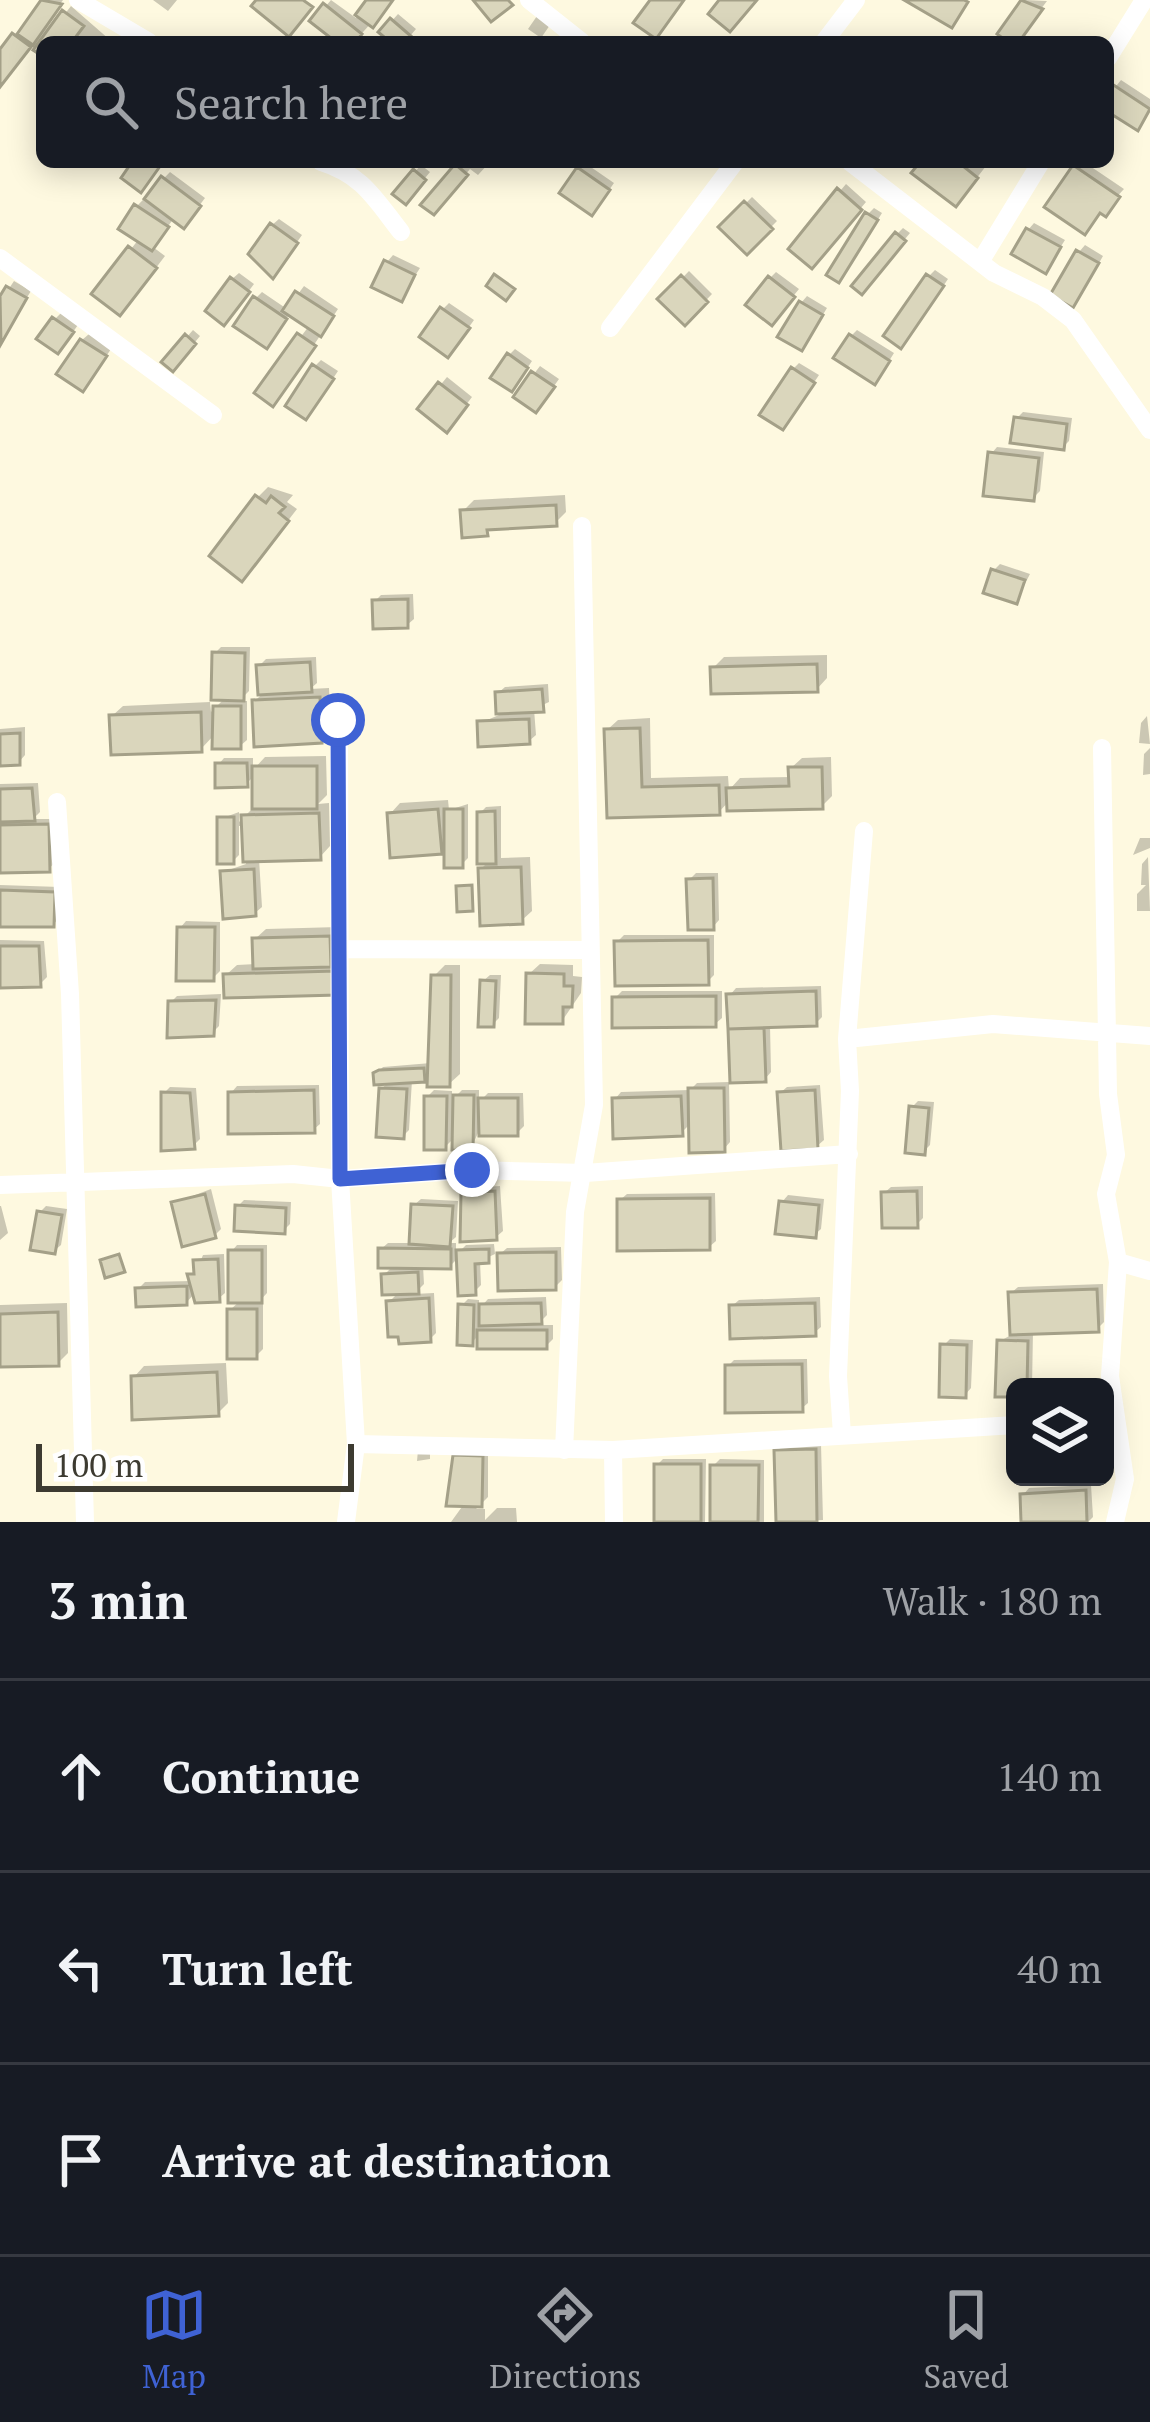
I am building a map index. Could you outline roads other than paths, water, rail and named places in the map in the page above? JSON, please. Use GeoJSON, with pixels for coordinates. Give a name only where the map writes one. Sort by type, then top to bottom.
{"type":"FeatureCollection","features":[{"type":"Feature","properties":{"kind":"street"},"geometry":{"type":"LineString","coordinates":[[78,0],[139,36]]}},
{"type":"Feature","properties":{"kind":"street"},"geometry":{"type":"LineString","coordinates":[[530,0],[575,36]]}},
{"type":"Feature","properties":{"kind":"street"},"geometry":{"type":"LineString","coordinates":[[829,36],[856,0]]}},
{"type":"Feature","properties":{"kind":"street"},"geometry":{"type":"LineString","coordinates":[[1114,48],[1144,0]]}},
{"type":"Feature","properties":{"kind":"street"},"geometry":{"type":"LineString","coordinates":[[340,168],[368,184],[401,232]]}},
{"type":"Feature","properties":{"kind":"street"},"geometry":{"type":"LineString","coordinates":[[610,328],[730,168]]}},
{"type":"Feature","properties":{"kind":"street"},"geometry":{"type":"LineString","coordinates":[[858,168],[980,262],[1073,320],[1150,430]]}},
{"type":"Feature","properties":{"kind":"street"},"geometry":{"type":"LineString","coordinates":[[980,262],[1037,168]]}},
{"type":"Feature","properties":{"kind":"street"},"geometry":{"type":"LineString","coordinates":[[0,258],[213,415]]}},
{"type":"Feature","properties":{"kind":"street"},"geometry":{"type":"LineString","coordinates":[[564,1450],[575,1212],[594,1105],[582,526]]}},
{"type":"Feature","properties":{"kind":"street"},"geometry":{"type":"LineString","coordinates":[[338,720],[343,949],[340,1179],[356,1444],[346,1522]]}},
{"type":"Feature","properties":{"kind":"street"},"geometry":{"type":"LineString","coordinates":[[1102,748],[1108,1094],[1116,1155],[1106,1194],[1118,1262],[1111,1378]]}},
{"type":"Feature","properties":{"kind":"street"},"geometry":{"type":"LineString","coordinates":[[57,802],[76,1181],[86,1522]]}},
{"type":"Feature","properties":{"kind":"street"},"geometry":{"type":"LineString","coordinates":[[842,1434],[838,1376],[849,1154],[847,1039],[864,832]]}},
{"type":"Feature","properties":{"kind":"street"},"geometry":{"type":"LineString","coordinates":[[343,949],[589,950]]}},
{"type":"Feature","properties":{"kind":"street"},"geometry":{"type":"LineString","coordinates":[[847,1039],[993,1024],[1150,1036]]}},
{"type":"Feature","properties":{"kind":"street"},"geometry":{"type":"LineString","coordinates":[[0,1186],[293,1174],[340,1179],[472,1170],[585,1173],[849,1154]]}},
{"type":"Feature","properties":{"kind":"street"},"geometry":{"type":"LineString","coordinates":[[1118,1262],[1150,1271]]}},
{"type":"Feature","properties":{"kind":"street"},"geometry":{"type":"LineString","coordinates":[[356,1444],[613,1450],[1006,1425]]}},
{"type":"Feature","properties":{"kind":"street"},"geometry":{"type":"LineString","coordinates":[[1114,1436],[1125,1480],[1114,1522]]}},
{"type":"Feature","properties":{"kind":"street"},"geometry":{"type":"LineString","coordinates":[[613,1450],[614,1522]]}}]}
